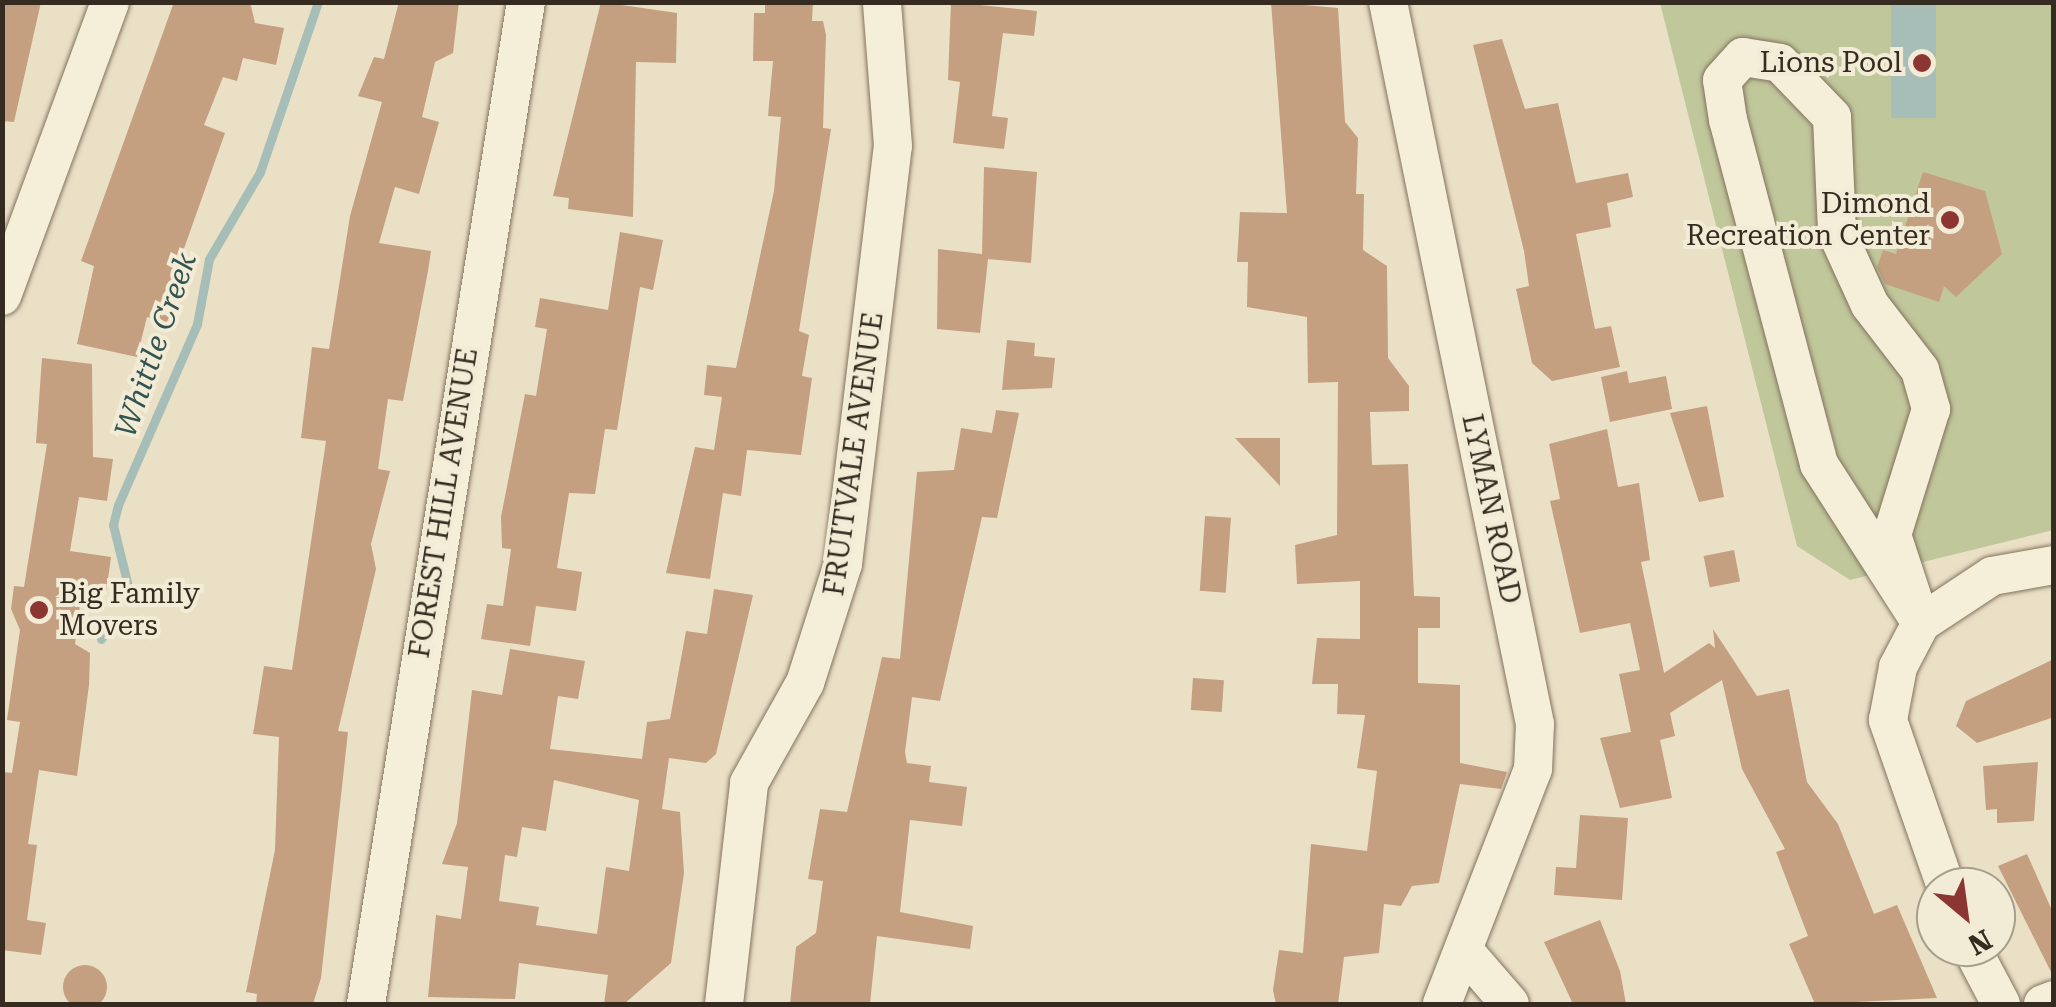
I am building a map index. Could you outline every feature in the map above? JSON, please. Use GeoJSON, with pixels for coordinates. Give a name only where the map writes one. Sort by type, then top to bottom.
{"type":"FeatureCollection","features":[{"type":"Feature","properties":{"kind":"street"},"geometry":{"type":"LineString","coordinates":[[2,296],[18,198],[110,2]]}},
{"type":"Feature","properties":{"kind":"street","name":"FOREST HILL AVENUE"},"geometry":{"type":"LineString","coordinates":[[366,1004],[526,2]]}},
{"type":"Feature","properties":{"kind":"street","name":"FRUITVALE AVENUE"},"geometry":{"type":"LineString","coordinates":[[724,1004],[749,783],[821,644],[846,544],[893,146],[882,2]]}},
{"type":"Feature","properties":{"kind":"street","name":"LYMAN ROAD"},"geometry":{"type":"LineString","coordinates":[[1388,2],[1536,724],[1533,769],[1466,953],[1442,1004]]}},
{"type":"Feature","properties":{"kind":"street"},"geometry":{"type":"LineString","coordinates":[[1921,623],[1855,529],[1811,435],[1728,120],[1722,80],[1743,58],[1780,63],[1832,116],[1837,233],[1870,305],[1920,370],[1930,409],[1892,535],[1921,623],[1888,720],[1939,867]]}},
{"type":"Feature","properties":{"kind":"street"},"geometry":{"type":"LineString","coordinates":[[1921,623],[1992,576],[2054,564]]}},
{"type":"Feature","properties":{"kind":"street"},"geometry":{"type":"LineString","coordinates":[[1466,953],[1510,1004]]}},
{"type":"Feature","properties":{"kind":"street"},"geometry":{"type":"LineString","coordinates":[[1982,967],[2001,1004]]}},
{"type":"Feature","properties":{"kind":"street"},"geometry":{"type":"LineString","coordinates":[[2043,1004],[2054,1000]]}},
{"type":"Feature","properties":{"kind":"green space"},"geometry":{"type":"Polygon","coordinates":[[[1660,3],[2053,3],[2053,530],[1850,580],[1797,546],[1660,3]]]}},
{"type":"Feature","properties":{"kind":"water"},"geometry":{"type":"Polygon","coordinates":[[[1891,3],[1936,3],[1936,118],[1891,118],[1891,3]]]}},
{"type":"Feature","properties":{"kind":"building"},"geometry":{"type":"Polygon","coordinates":[[[2,2],[41,2],[14,122],[2,121],[2,2]]]}},
{"type":"Feature","properties":{"kind":"building"},"geometry":{"type":"Polygon","coordinates":[[[174,2],[250,2],[255,23],[284,28],[276,65],[243,58],[237,81],[223,77],[204,125],[225,133],[170,288],[180,292],[166,324],[147,317],[137,357],[77,344],[94,266],[81,261],[174,2]]]}},
{"type":"Feature","properties":{"kind":"building"},"geometry":{"type":"Polygon","coordinates":[[[399,2],[459,2],[453,53],[435,62],[422,117],[439,122],[419,194],[395,187],[379,243],[431,251],[403,401],[388,399],[378,469],[390,471],[371,544],[376,569],[338,731],[348,732],[321,978],[313,1004],[256,1004],[257,994],[246,992],[275,850],[279,737],[253,734],[264,666],[292,670],[326,441],[301,438],[312,347],[329,349],[350,216],[382,102],[358,96],[374,57],[384,59],[399,2]]]}},
{"type":"Feature","properties":{"kind":"building"},"geometry":{"type":"Polygon","coordinates":[[[601,2],[677,13],[676,63],[636,62],[633,217],[568,209],[569,198],[553,196],[601,2]]]}},
{"type":"Feature","properties":{"kind":"building"},"geometry":{"type":"Polygon","coordinates":[[[765,2],[813,2],[812,21],[823,21],[826,35],[823,128],[831,129],[799,331],[809,335],[802,376],[812,378],[801,455],[747,450],[741,496],[723,493],[710,579],[666,573],[695,447],[714,450],[722,397],[704,395],[707,365],[736,368],[774,191],[781,117],[768,116],[773,61],[753,61],[754,13],[765,13],[765,2]]]}},
{"type":"Feature","properties":{"kind":"building"},"geometry":{"type":"Polygon","coordinates":[[[951,2],[1037,11],[1034,36],[1003,33],[992,116],[1008,118],[1004,149],[953,143],[960,82],[948,80],[951,2]]]}},
{"type":"Feature","properties":{"kind":"building"},"geometry":{"type":"Polygon","coordinates":[[[1271,2],[1338,8],[1345,122],[1358,138],[1356,194],[1364,194],[1363,250],[1387,266],[1388,358],[1409,386],[1409,411],[1370,412],[1372,465],[1408,464],[1414,596],[1440,597],[1440,628],[1418,628],[1418,683],[1460,685],[1460,763],[1507,772],[1501,789],[1460,784],[1439,883],[1412,886],[1401,906],[1384,904],[1379,953],[1344,957],[1338,1004],[1276,1004],[1273,990],[1279,950],[1303,953],[1311,844],[1367,851],[1377,771],[1357,768],[1365,715],[1337,714],[1338,684],[1312,684],[1317,638],[1360,639],[1360,581],[1297,584],[1295,545],[1337,535],[1338,382],[1308,383],[1307,317],[1247,307],[1248,262],[1237,262],[1240,212],[1287,213],[1271,2]]]}},
{"type":"Feature","properties":{"kind":"building"},"geometry":{"type":"Polygon","coordinates":[[[1502,39],[1525,109],[1558,103],[1576,183],[1628,173],[1633,197],[1607,203],[1611,227],[1576,234],[1595,329],[1611,326],[1620,367],[1552,381],[1532,363],[1516,289],[1529,286],[1524,251],[1473,45],[1502,39]]]}},
{"type":"Feature","properties":{"kind":"building"},"geometry":{"type":"Polygon","coordinates":[[[984,167],[1037,172],[1031,263],[988,259],[980,333],[937,329],[938,249],[982,254],[984,167]]]}},
{"type":"Feature","properties":{"kind":"building","name":"Dimond Recreation Center"},"geometry":{"type":"Polygon","coordinates":[[[1923,172],[1985,191],[2002,254],[1956,297],[1944,286],[1939,302],[1885,284],[1877,267],[1883,250],[1896,254],[1923,172]]]}},
{"type":"Feature","properties":{"kind":"building"},"geometry":{"type":"Polygon","coordinates":[[[620,232],[663,240],[653,290],[640,287],[617,430],[605,429],[595,494],[569,493],[557,568],[582,572],[576,611],[536,606],[530,646],[481,639],[487,604],[503,606],[511,549],[502,548],[501,517],[525,394],[536,396],[547,329],[535,327],[540,298],[608,310],[620,232]]]}},
{"type":"Feature","properties":{"kind":"building"},"geometry":{"type":"Polygon","coordinates":[[[1007,340],[1035,343],[1034,356],[1055,358],[1052,388],[1002,390],[1007,340]]]}},
{"type":"Feature","properties":{"kind":"building"},"geometry":{"type":"Polygon","coordinates":[[[42,358],[92,364],[93,457],[113,459],[107,501],[79,497],[70,551],[111,557],[106,593],[82,589],[75,644],[90,653],[77,776],[39,770],[28,844],[37,845],[27,920],[46,923],[41,955],[2,950],[2,772],[12,773],[20,722],[7,720],[20,630],[11,609],[14,586],[24,587],[47,444],[36,443],[42,358]]]}},
{"type":"Feature","properties":{"kind":"building"},"geometry":{"type":"Polygon","coordinates":[[[1627,371],[1629,383],[1666,376],[1672,409],[1610,422],[1601,377],[1627,371]]]}},
{"type":"Feature","properties":{"kind":"building"},"geometry":{"type":"Polygon","coordinates":[[[1707,406],[1724,497],[1699,502],[1670,413],[1707,406]]]}},
{"type":"Feature","properties":{"kind":"building"},"geometry":{"type":"Polygon","coordinates":[[[996,410],[1019,413],[997,518],[982,517],[940,701],[912,697],[905,752],[907,763],[931,766],[929,782],[967,787],[962,826],[910,820],[900,912],[973,926],[970,949],[877,936],[870,1004],[790,1004],[796,947],[816,933],[823,881],[808,879],[820,809],[847,812],[882,657],[900,659],[917,472],[954,470],[961,428],[992,433],[996,410]]]}},
{"type":"Feature","properties":{"kind":"building"},"geometry":{"type":"Polygon","coordinates":[[[1607,429],[1618,487],[1639,483],[1650,560],[1641,562],[1664,673],[1709,643],[1715,648],[1713,629],[1757,696],[1789,689],[1807,782],[1838,824],[1874,914],[1897,905],[1916,949],[1916,967],[1924,967],[1937,998],[1815,1004],[1789,944],[1808,936],[1776,852],[1785,849],[1742,769],[1722,680],[1670,713],[1675,736],[1660,740],[1672,798],[1620,808],[1600,738],[1631,732],[1619,674],[1640,670],[1630,623],[1580,633],[1550,501],[1560,499],[1549,444],[1607,429]]]}},
{"type":"Feature","properties":{"kind":"building"},"geometry":{"type":"Polygon","coordinates":[[[1235,438],[1280,438],[1280,486],[1235,438]]]}},
{"type":"Feature","properties":{"kind":"building"},"geometry":{"type":"Polygon","coordinates":[[[1205,516],[1231,518],[1226,593],[1200,591],[1205,516]]]}},
{"type":"Feature","properties":{"kind":"building"},"geometry":{"type":"Polygon","coordinates":[[[1734,550],[1740,581],[1710,587],[1704,556],[1734,550]]]}},
{"type":"Feature","properties":{"kind":"building"},"geometry":{"type":"Polygon","coordinates":[[[714,589],[753,595],[716,754],[706,763],[669,758],[662,809],[680,812],[684,873],[671,963],[624,1004],[604,1004],[608,975],[519,963],[515,999],[428,997],[436,915],[461,919],[468,867],[442,864],[457,823],[472,690],[502,695],[510,649],[585,661],[578,699],[558,696],[550,749],[642,759],[647,722],[670,719],[686,631],[707,634],[714,589]],[[554,780],[546,831],[522,827],[517,857],[505,855],[499,901],[539,907],[536,925],[597,934],[606,867],[629,871],[639,800],[554,780]]]}},
{"type":"Feature","properties":{"kind":"building"},"geometry":{"type":"Polygon","coordinates":[[[2054,659],[2054,717],[1977,743],[1956,726],[1966,701],[2054,659]]]}},
{"type":"Feature","properties":{"kind":"building"},"geometry":{"type":"Polygon","coordinates":[[[1193,678],[1224,680],[1222,712],[1191,710],[1193,678]]]}},
{"type":"Feature","properties":{"kind":"building"},"geometry":{"type":"Polygon","coordinates":[[[2038,762],[2034,821],[1997,823],[1997,809],[1986,810],[1983,766],[2038,762]]]}},
{"type":"Feature","properties":{"kind":"building"},"geometry":{"type":"Polygon","coordinates":[[[1580,815],[1628,818],[1622,900],[1554,895],[1556,867],[1576,868],[1580,815]]]}},
{"type":"Feature","properties":{"kind":"building"},"geometry":{"type":"Polygon","coordinates":[[[2027,854],[2054,915],[2054,978],[2016,902],[2016,867],[1998,866],[2027,854]]]}},
{"type":"Feature","properties":{"kind":"building"},"geometry":{"type":"Polygon","coordinates":[[[1600,920],[1620,971],[1626,1004],[1573,1004],[1544,942],[1600,920]]]}},
{"type":"Feature","properties":{"kind":"building"},"geometry":{"type":"Polygon","coordinates":[[[85,965],[100,972],[107,987],[100,1002],[85,1009],[70,1002],[63,987],[70,972],[85,965]]]}},
{"type":"Feature","properties":{"kind":"waterway","name":"Whittle Creek"},"geometry":{"type":"LineString","coordinates":[[130,594],[113,525],[118,505],[197,324],[209,259],[260,172],[318,2]]}},
{"type":"Feature","properties":{"kind":"waterway","name":"Whittle Creek"},"geometry":{"type":"LineString","coordinates":[[101,639],[112,622]]}},
{"type":"Feature","properties":{"kind":"place","name":"Lions Pool"},"geometry":{"type":"Point","coordinates":[1922,63]}},
{"type":"Feature","properties":{"kind":"place","name":"Dimond Recreation Center"},"geometry":{"type":"Point","coordinates":[1950,220]}},
{"type":"Feature","properties":{"kind":"place","name":"Big Family Movers"},"geometry":{"type":"Point","coordinates":[39,610]}}]}
